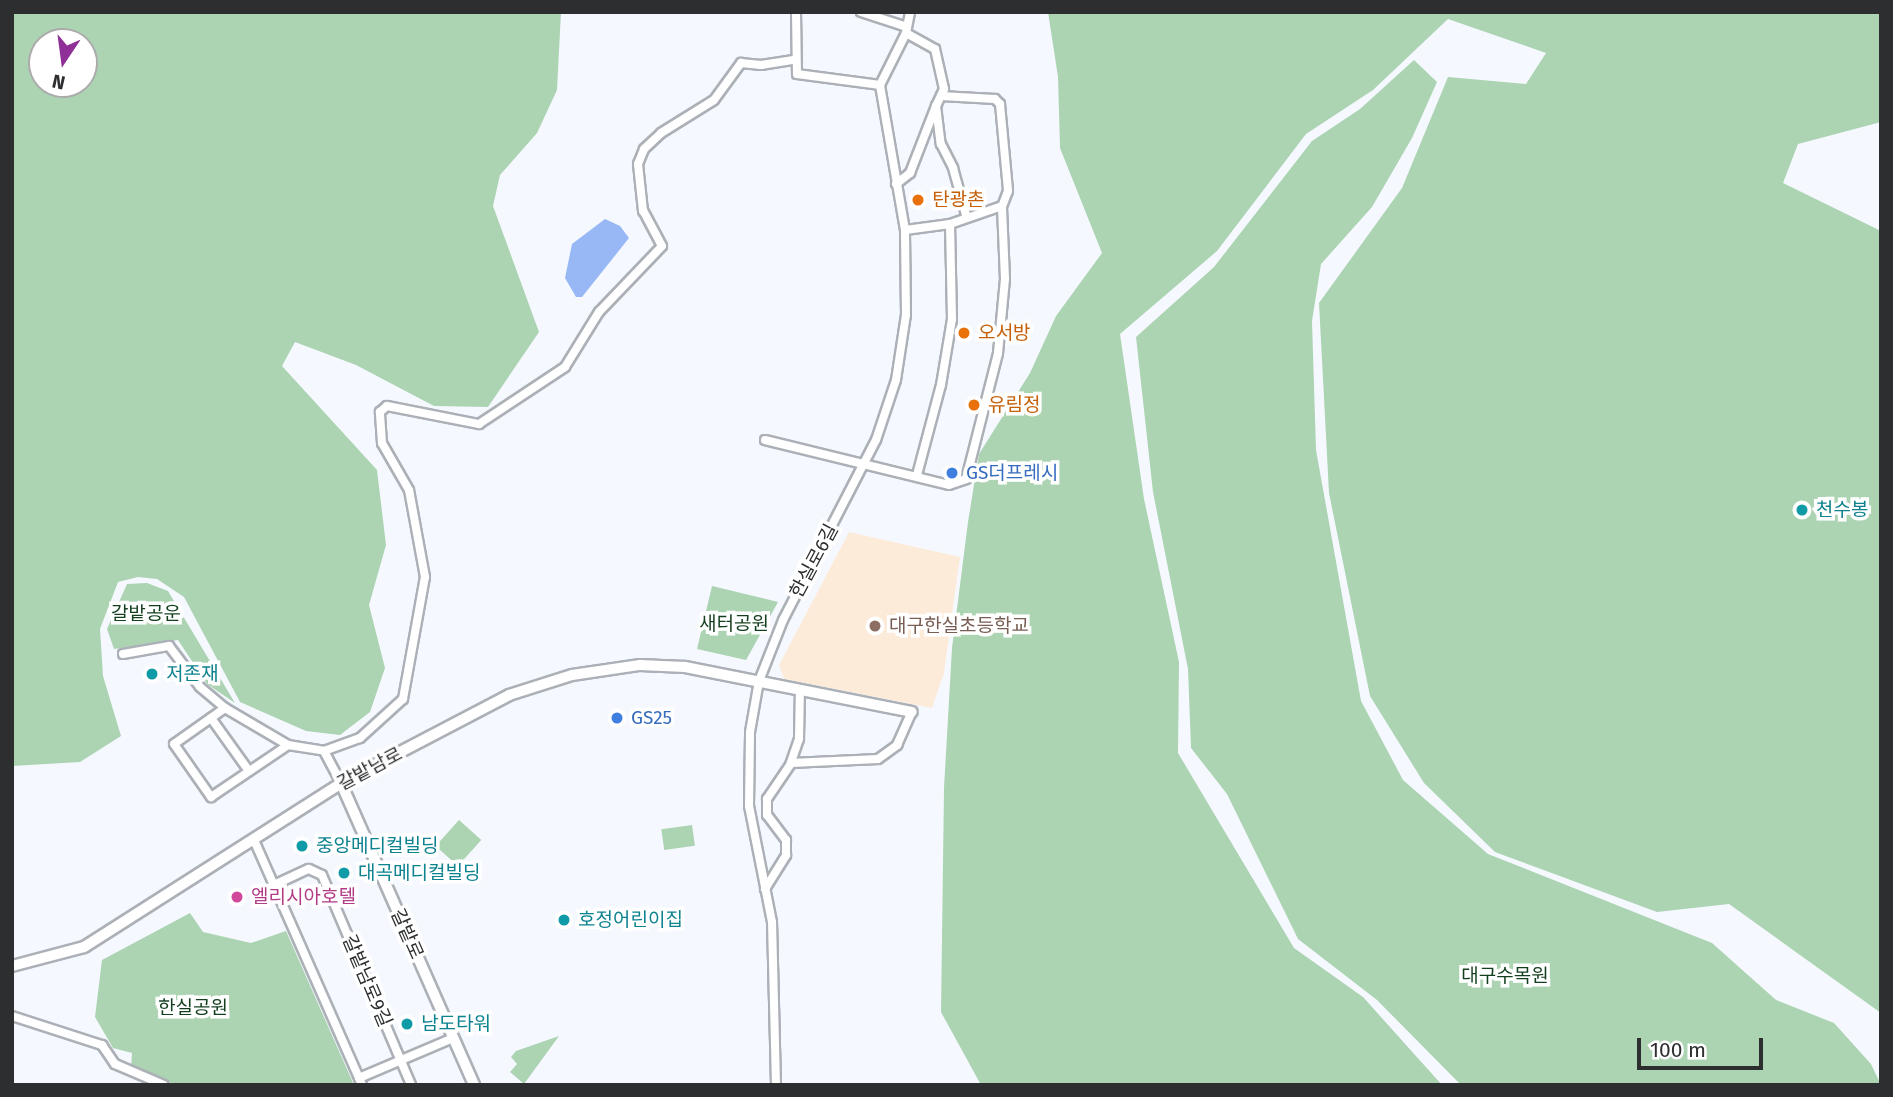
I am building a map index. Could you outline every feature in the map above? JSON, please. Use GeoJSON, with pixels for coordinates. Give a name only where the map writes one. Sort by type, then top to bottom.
{"type":"FeatureCollection","features":[{"type":"Feature","properties":{"kind":"main road","name":"갈밭남로"},"geometry":{"type":"LineString","coordinates":[[12,966],[84,947],[341,783],[509,695],[572,675],[640,665],[685,667],[912,712]]}},
{"type":"Feature","properties":{"kind":"main road","name":"갈밭로"},"geometry":{"type":"LineString","coordinates":[[341,783],[451,1039],[474,1085]]}},
{"type":"Feature","properties":{"kind":"street"},"geometry":{"type":"LineString","coordinates":[[796,12],[794,60],[801,76],[880,85],[906,30],[910,12]]}},
{"type":"Feature","properties":{"kind":"street"},"geometry":{"type":"LineString","coordinates":[[861,12],[906,30],[935,49],[944,89],[910,173],[896,184]]}},
{"type":"Feature","properties":{"kind":"street"},"geometry":{"type":"LineString","coordinates":[[123,654],[169,646],[200,687],[225,708],[288,745],[324,751],[360,738],[403,699],[425,577],[409,490],[382,443],[380,412],[387,406],[479,424],[565,367],[599,312],[663,246],[643,211],[638,164],[644,149],[661,133],[714,100],[741,63],[761,65],[794,60]]}},
{"type":"Feature","properties":{"kind":"street","name":"한실로6길"},"geometry":{"type":"LineString","coordinates":[[776,1085],[775,979],[765,888],[752,818],[748,755],[759,681],[783,620],[865,464],[884,419],[901,353],[906,315],[905,230],[880,85]]}},
{"type":"Feature","properties":{"kind":"street"},"geometry":{"type":"LineString","coordinates":[[765,440],[917,475],[949,485],[966,479],[1000,343],[1005,279],[1002,207],[1008,191],[1000,104],[995,99],[941,96]]}},
{"type":"Feature","properties":{"kind":"street"},"geometry":{"type":"LineString","coordinates":[[936,106],[941,144],[953,169],[966,215]]}},
{"type":"Feature","properties":{"kind":"street"},"geometry":{"type":"LineString","coordinates":[[905,230],[950,224],[966,215],[1002,207]]}},
{"type":"Feature","properties":{"kind":"street"},"geometry":{"type":"LineString","coordinates":[[917,475],[950,338],[950,224]]}},
{"type":"Feature","properties":{"kind":"street"},"geometry":{"type":"LineString","coordinates":[[765,888],[777,875],[786,840],[767,813],[767,799],[791,763],[799,739],[800,689]]}},
{"type":"Feature","properties":{"kind":"street"},"geometry":{"type":"LineString","coordinates":[[225,708],[174,744],[211,797],[288,745]]}},
{"type":"Feature","properties":{"kind":"street"},"geometry":{"type":"LineString","coordinates":[[791,763],[878,759],[897,745],[912,712]]}},
{"type":"Feature","properties":{"kind":"street"},"geometry":{"type":"LineString","coordinates":[[211,718],[249,771]]}},
{"type":"Feature","properties":{"kind":"street"},"geometry":{"type":"LineString","coordinates":[[324,751],[341,783]]}},
{"type":"Feature","properties":{"kind":"street"},"geometry":{"type":"LineString","coordinates":[[752,818],[767,813]]}},
{"type":"Feature","properties":{"kind":"street"},"geometry":{"type":"LineString","coordinates":[[254,840],[360,1082],[400,1060],[451,1039]]}},
{"type":"Feature","properties":{"kind":"street","name":"갈밭남로9길"},"geometry":{"type":"LineString","coordinates":[[274,885],[309,869],[322,875],[411,1085]]}},
{"type":"Feature","properties":{"kind":"street"},"geometry":{"type":"LineString","coordinates":[[12,1016],[102,1045],[115,1064],[163,1085]]}},
{"type":"Feature","properties":{"kind":"shaded area","name":"대구한실초등학교"},"geometry":{"type":"Polygon","coordinates":[[[849,532],[960,557],[944,673],[932,708],[784,679],[779,665],[849,532]]]}},
{"type":"Feature","properties":{"kind":"green space"},"geometry":{"type":"Polygon","coordinates":[[[12,12],[561,12],[557,90],[537,133],[500,175],[493,206],[539,332],[488,407],[434,406],[356,365],[295,342],[282,366],[377,470],[386,545],[369,605],[385,668],[370,712],[340,735],[306,731],[240,702],[184,597],[157,579],[138,577],[118,582],[100,629],[103,676],[121,736],[80,762],[12,766],[12,12]]]}},
{"type":"Feature","properties":{"kind":"green space"},"geometry":{"type":"Polygon","coordinates":[[[1048,12],[1881,12],[1881,122],[1798,144],[1783,183],[1881,231],[1881,1013],[1729,904],[1657,912],[1495,852],[1424,783],[1370,696],[1329,493],[1319,303],[1402,188],[1448,77],[1526,84],[1546,53],[1448,19],[1373,90],[1306,134],[1217,251],[1120,334],[1144,499],[1179,662],[1178,753],[1294,948],[1363,997],[1442,1085],[981,1085],[941,1012],[944,788],[952,648],[968,522],[979,454],[1030,373],[1056,316],[1102,253],[1060,148],[1058,77],[1048,12]]]}},
{"type":"Feature","properties":{"kind":"green space","name":"대구수목원"},"geometry":{"type":"Polygon","coordinates":[[[1414,60],[1437,82],[1412,138],[1372,207],[1321,264],[1312,321],[1316,450],[1361,701],[1403,780],[1488,854],[1712,943],[1776,1000],[1834,1023],[1871,1064],[1881,1085],[1461,1085],[1377,1000],[1298,939],[1227,794],[1191,748],[1188,669],[1153,492],[1136,337],[1214,267],[1312,141],[1360,109],[1414,60]]]}},
{"type":"Feature","properties":{"kind":"green space","name":"갈밭공운"},"geometry":{"type":"Polygon","coordinates":[[[147,583],[168,591],[235,703],[207,684],[178,640],[114,649],[107,629],[127,584],[147,583]]]}},
{"type":"Feature","properties":{"kind":"green space","name":"새터공원"},"geometry":{"type":"Polygon","coordinates":[[[712,586],[778,602],[746,660],[697,649],[712,586]]]}},
{"type":"Feature","properties":{"kind":"green space"},"geometry":{"type":"Polygon","coordinates":[[[459,820],[481,840],[458,866],[436,846],[459,820]]]}},
{"type":"Feature","properties":{"kind":"green space"},"geometry":{"type":"Polygon","coordinates":[[[692,825],[695,846],[664,850],[661,829],[692,825]]]}},
{"type":"Feature","properties":{"kind":"green space","name":"한실공원"},"geometry":{"type":"Polygon","coordinates":[[[190,913],[203,932],[251,943],[286,931],[354,1085],[177,1085],[131,1068],[132,1053],[113,1048],[95,1017],[102,960],[190,913]]]}},
{"type":"Feature","properties":{"kind":"green space"},"geometry":{"type":"Polygon","coordinates":[[[559,1036],[524,1084],[510,1072],[517,1064],[511,1057],[516,1051],[559,1036]]]}},
{"type":"Feature","properties":{"kind":"water"},"geometry":{"type":"Polygon","coordinates":[[[605,219],[620,226],[629,238],[582,297],[576,297],[565,278],[572,244],[605,219]]]}},
{"type":"Feature","properties":{"kind":"place","name":"탄광촌"},"geometry":{"type":"Point","coordinates":[918,200]}},
{"type":"Feature","properties":{"kind":"place","name":"오서방"},"geometry":{"type":"Point","coordinates":[964,333]}},
{"type":"Feature","properties":{"kind":"place","name":"유림정"},"geometry":{"type":"Point","coordinates":[974,405]}},
{"type":"Feature","properties":{"kind":"place","name":"GS더프레시"},"geometry":{"type":"Point","coordinates":[952,473]}},
{"type":"Feature","properties":{"kind":"place","name":"천수봉"},"geometry":{"type":"Point","coordinates":[1802,510]}},
{"type":"Feature","properties":{"kind":"place","name":"대구한실초등학교"},"geometry":{"type":"Point","coordinates":[875,626]}},
{"type":"Feature","properties":{"kind":"place","name":"저존재"},"geometry":{"type":"Point","coordinates":[152,674]}},
{"type":"Feature","properties":{"kind":"place","name":"GS25"},"geometry":{"type":"Point","coordinates":[617,718]}},
{"type":"Feature","properties":{"kind":"place","name":"중앙메디컬빌딩"},"geometry":{"type":"Point","coordinates":[302,846]}},
{"type":"Feature","properties":{"kind":"place","name":"대곡메디컬빌딩"},"geometry":{"type":"Point","coordinates":[344,873]}},
{"type":"Feature","properties":{"kind":"place","name":"엘리시아호텔"},"geometry":{"type":"Point","coordinates":[237,897]}},
{"type":"Feature","properties":{"kind":"place","name":"호정어린이집"},"geometry":{"type":"Point","coordinates":[564,920]}},
{"type":"Feature","properties":{"kind":"place","name":"남도타워"},"geometry":{"type":"Point","coordinates":[407,1024]}}]}
